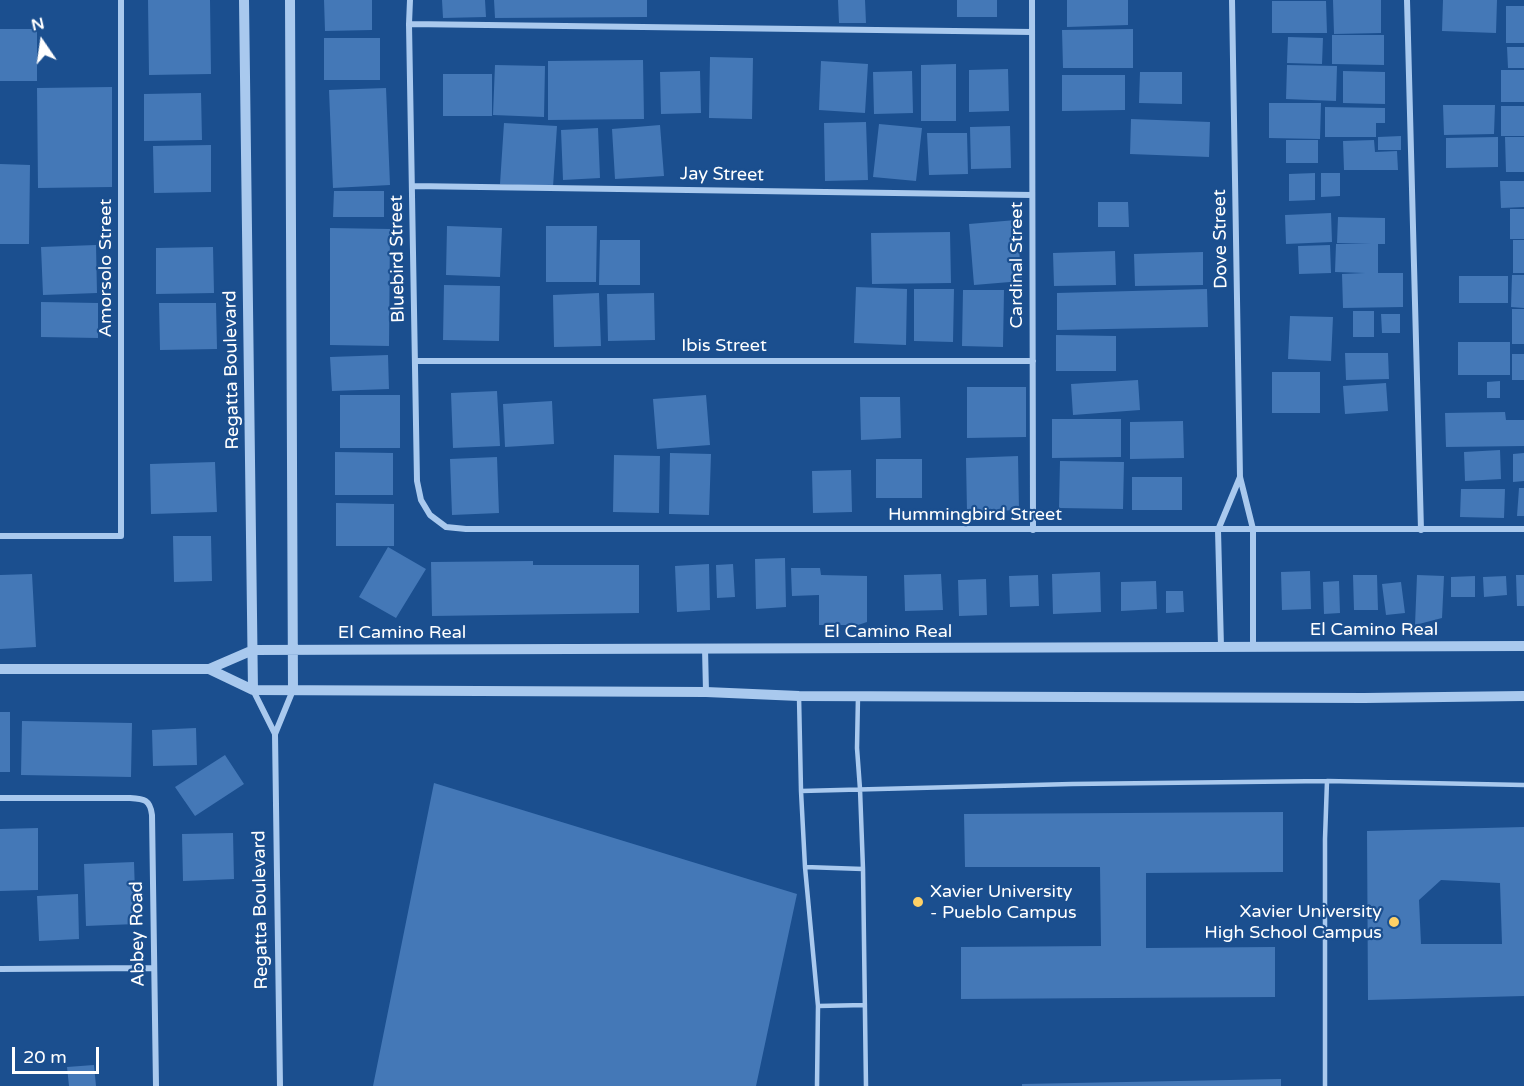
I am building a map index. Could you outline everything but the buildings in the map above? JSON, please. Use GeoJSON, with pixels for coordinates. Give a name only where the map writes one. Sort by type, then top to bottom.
{"type":"FeatureCollection","features":[{"type":"Feature","properties":{"kind":"street","name":"Amorsolo Street"},"geometry":{"type":"LineString","coordinates":[[0,536],[121,536],[121,0]]}},
{"type":"Feature","properties":{"kind":"street","name":"Regatta Boulevard"},"geometry":{"type":"LineString","coordinates":[[244,0],[253,690],[275,734]]}},
{"type":"Feature","properties":{"kind":"street","name":"Regatta Boulevard"},"geometry":{"type":"LineString","coordinates":[[280,1086],[275,734],[293,690],[290,0]]}},
{"type":"Feature","properties":{"kind":"street","name":"Bluebird Street"},"geometry":{"type":"LineString","coordinates":[[410,0],[417,481],[421,500],[429,515]]}},
{"type":"Feature","properties":{"kind":"street","name":"Cardinal Street"},"geometry":{"type":"LineString","coordinates":[[1032,0],[1033,530]]}},
{"type":"Feature","properties":{"kind":"street","name":"Dove Street"},"geometry":{"type":"LineString","coordinates":[[1232,0],[1240,477],[1253,529],[1253,646]]}},
{"type":"Feature","properties":{"kind":"street"},"geometry":{"type":"LineString","coordinates":[[1407,0],[1421,530]]}},
{"type":"Feature","properties":{"kind":"street"},"geometry":{"type":"LineString","coordinates":[[409,24],[1032,32]]}},
{"type":"Feature","properties":{"kind":"street","name":"Jay Street"},"geometry":{"type":"LineString","coordinates":[[412,186],[1032,195]]}},
{"type":"Feature","properties":{"kind":"street","name":"Ibis Street"},"geometry":{"type":"LineString","coordinates":[[415,361],[1033,361]]}},
{"type":"Feature","properties":{"kind":"street","name":"Dove Street"},"geometry":{"type":"LineString","coordinates":[[1221,647],[1218,530],[1240,477]]}},
{"type":"Feature","properties":{"kind":"street","name":"Hummingbird Street"},"geometry":{"type":"LineString","coordinates":[[429,515],[446,527],[466,529],[1524,530]]}},
{"type":"Feature","properties":{"kind":"street","name":"El Camino Real"},"geometry":{"type":"LineString","coordinates":[[253,650],[1524,646]]}},
{"type":"Feature","properties":{"kind":"street"},"geometry":{"type":"LineString","coordinates":[[705,648],[706,692]]}},
{"type":"Feature","properties":{"kind":"street"},"geometry":{"type":"LineString","coordinates":[[0,669],[209,669],[253,650]]}},
{"type":"Feature","properties":{"kind":"street"},"geometry":{"type":"LineString","coordinates":[[209,669],[253,690],[706,692],[799,696],[1375,698],[1524,696]]}},
{"type":"Feature","properties":{"kind":"street","name":"Abbey Road"},"geometry":{"type":"LineString","coordinates":[[0,798],[129,798],[146,801],[151,806],[156,1086]]}},
{"type":"Feature","properties":{"kind":"street"},"geometry":{"type":"LineString","coordinates":[[0,969],[153,968]]}},
{"type":"Feature","properties":{"kind":"lane"},"geometry":{"type":"LineString","coordinates":[[799,696],[805,867],[818,1006],[818,1086]]}},
{"type":"Feature","properties":{"kind":"lane"},"geometry":{"type":"LineString","coordinates":[[858,696],[857,748],[863,869],[866,1086]]}},
{"type":"Feature","properties":{"kind":"lane"},"geometry":{"type":"LineString","coordinates":[[801,791],[1072,784],[1327,781],[1524,785]]}},
{"type":"Feature","properties":{"kind":"lane"},"geometry":{"type":"LineString","coordinates":[[1325,1086],[1327,781]]}},
{"type":"Feature","properties":{"kind":"lane"},"geometry":{"type":"LineString","coordinates":[[805,867],[863,869]]}},
{"type":"Feature","properties":{"kind":"lane"},"geometry":{"type":"LineString","coordinates":[[818,1006],[865,1005]]}},
{"type":"Feature","properties":{"kind":"place","name":"Xavier University - Pueblo Campus"},"geometry":{"type":"Point","coordinates":[918,902]}},
{"type":"Feature","properties":{"kind":"place","name":"Xavier University High School Campus"},"geometry":{"type":"Point","coordinates":[1394,922]}}]}
